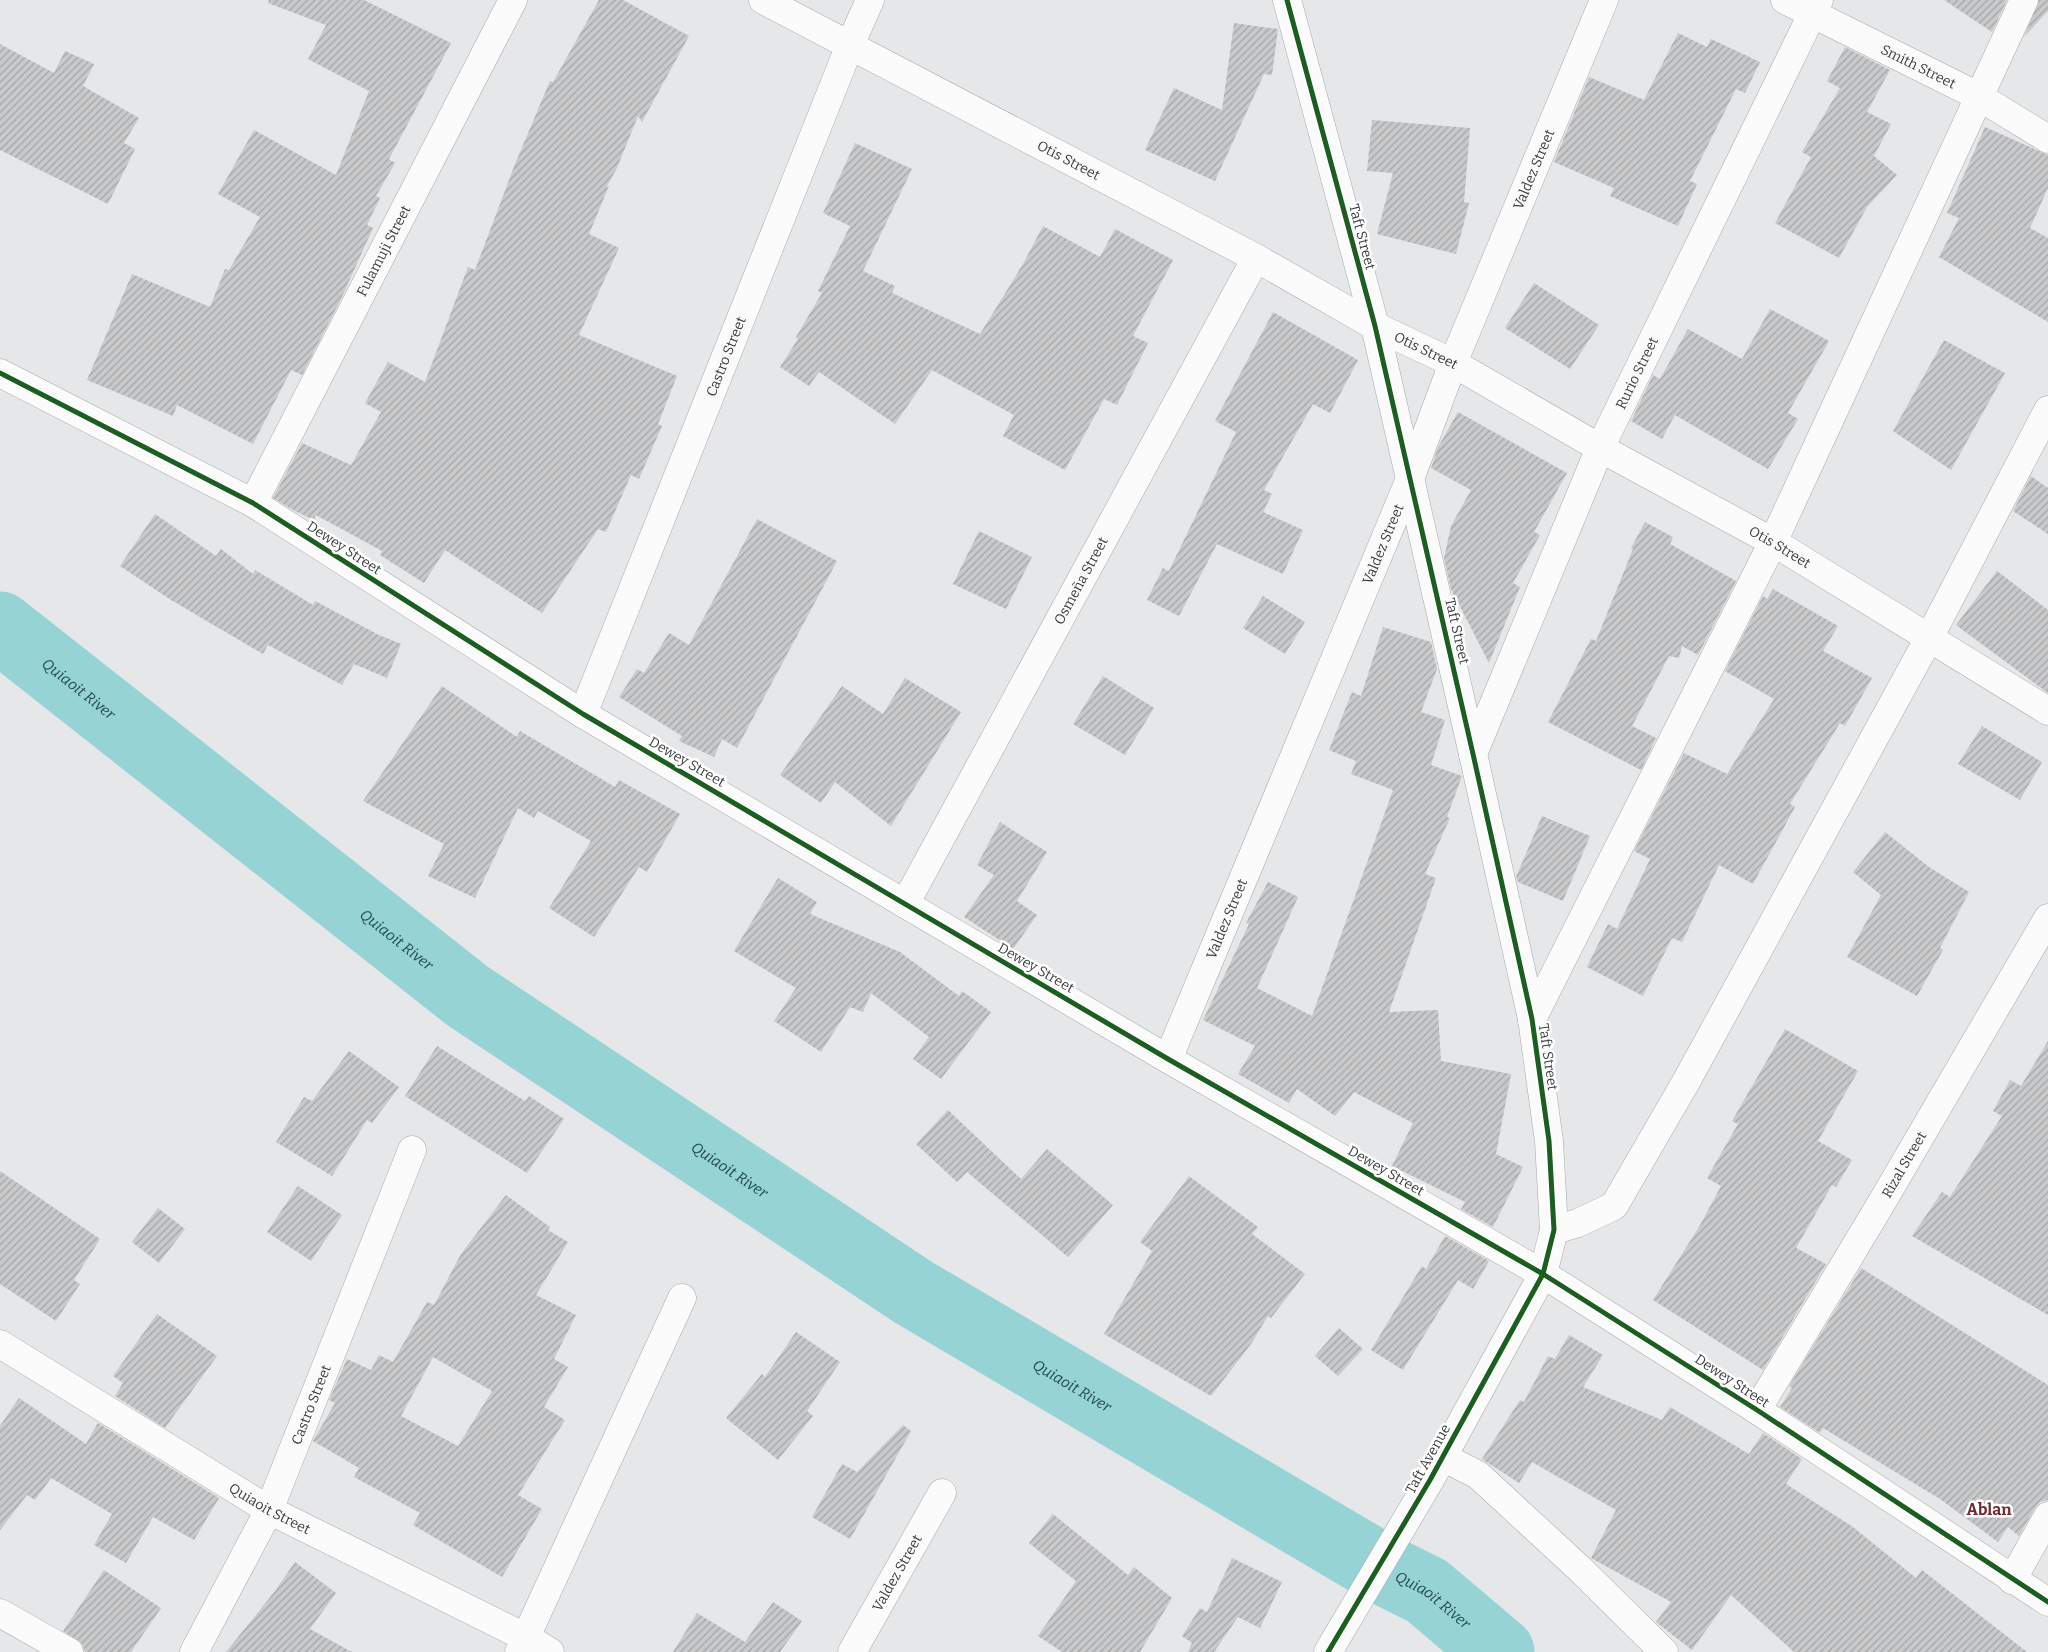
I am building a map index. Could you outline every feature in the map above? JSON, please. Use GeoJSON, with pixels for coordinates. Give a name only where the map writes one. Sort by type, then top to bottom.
{"type":"FeatureCollection","features":[{"type":"Feature","properties":{"kind":"street","name":"Fulamuji Street"},"geometry":{"type":"LineString","coordinates":[[253,503],[513,0]]}},
{"type":"Feature","properties":{"kind":"street","name":"Otis Street"},"geometry":{"type":"LineString","coordinates":[[763,0],[1256,258],[1375,326],[1453,363],[1600,448],[1773,542],[2048,711]]}},
{"type":"Feature","properties":{"kind":"street","name":"Castro Street"},"geometry":{"type":"LineString","coordinates":[[583,714],[850,45],[870,0]]}},
{"type":"Feature","properties":{"kind":"street","name":"Taft Street"},"geometry":{"type":"LineString","coordinates":[[1287,0],[1375,326],[1532,1020],[1549,1141],[1554,1230],[1543,1274]]}},
{"type":"Feature","properties":{"kind":"street","name":"Valdez Street"},"geometry":{"type":"LineString","coordinates":[[1168,1059],[1410,478],[1453,363],[1604,0]]}},
{"type":"Feature","properties":{"kind":"street","name":"Smith Street"},"geometry":{"type":"LineString","coordinates":[[1785,0],[1816,7],[1978,96],[2048,139]]}},
{"type":"Feature","properties":{"kind":"street"},"geometry":{"type":"LineString","coordinates":[[1532,1020],[1773,542],[2024,0]]}},
{"type":"Feature","properties":{"kind":"street","name":"Rurio Street"},"geometry":{"type":"LineString","coordinates":[[1473,754],[1600,448],[1816,7]]}},
{"type":"Feature","properties":{"kind":"street","name":"Osmeña Street"},"geometry":{"type":"LineString","coordinates":[[905,904],[1256,258]]}},
{"type":"Feature","properties":{"kind":"street","name":"Dewey Street"},"geometry":{"type":"LineString","coordinates":[[0,373],[253,503],[583,714],[1168,1059],[1543,1274],[1757,1410],[2048,1602]]}},
{"type":"Feature","properties":{"kind":"street"},"geometry":{"type":"LineString","coordinates":[[1554,1230],[1578,1223],[1614,1206],[1686,1080],[1929,638],[2048,410]]}},
{"type":"Feature","properties":{"kind":"street","name":"Rizal Street"},"geometry":{"type":"LineString","coordinates":[[1757,1410],[1882,1202],[2048,918]]}},
{"type":"Feature","properties":{"kind":"street","name":"Castro Street"},"geometry":{"type":"LineString","coordinates":[[194,1652],[269,1510],[412,1150]]}},
{"type":"Feature","properties":{"kind":"street","name":"Taft Avenue"},"geometry":{"type":"LineString","coordinates":[[1328,1652],[1436,1469],[1543,1274]]}},
{"type":"Feature","properties":{"kind":"street"},"geometry":{"type":"LineString","coordinates":[[523,1645],[682,1298]]}},
{"type":"Feature","properties":{"kind":"street","name":"Quiaoit Street"},"geometry":{"type":"LineString","coordinates":[[0,1344],[269,1510],[523,1645],[550,1652]]}},
{"type":"Feature","properties":{"kind":"street"},"geometry":{"type":"LineString","coordinates":[[1436,1469],[1478,1475],[1581,1570],[1664,1652]]}},
{"type":"Feature","properties":{"kind":"street","name":"Valdez Street"},"geometry":{"type":"LineString","coordinates":[[852,1652],[942,1493]]}},
{"type":"Feature","properties":{"kind":"street"},"geometry":{"type":"LineString","coordinates":[[2012,1580],[2048,1516]]}},
{"type":"Feature","properties":{"kind":"street"},"geometry":{"type":"LineString","coordinates":[[0,1613],[69,1652]]}},
{"type":"Feature","properties":{"kind":"building"},"geometry":{"type":"Polygon","coordinates":[[[269,0],[364,0],[451,43],[389,159],[395,163],[376,196],[380,198],[367,225],[373,228],[341,299],[302,375],[291,370],[253,444],[177,405],[173,416],[87,380],[132,274],[210,307],[225,269],[229,270],[260,217],[218,194],[254,130],[336,175],[369,91],[308,59],[326,25],[268,3],[269,0]]]}},
{"type":"Feature","properties":{"kind":"building"},"geometry":{"type":"Polygon","coordinates":[[[599,0],[623,0],[689,36],[642,122],[638,116],[617,168],[606,188],[609,186],[589,234],[619,248],[579,335],[677,376],[658,424],[662,426],[639,479],[631,475],[606,532],[598,529],[542,613],[445,550],[424,583],[380,555],[382,551],[316,515],[314,520],[273,498],[302,443],[351,465],[381,412],[365,403],[388,362],[425,382],[468,267],[475,270],[515,164],[550,81],[553,82],[599,0]]]}},
{"type":"Feature","properties":{"kind":"building"},"geometry":{"type":"Polygon","coordinates":[[[1944,0],[2007,0],[1992,32],[1944,0]]]}},
{"type":"Feature","properties":{"kind":"building"},"geometry":{"type":"Polygon","coordinates":[[[2039,0],[2048,0],[2048,11],[2024,37],[2039,0]]]}},
{"type":"Feature","properties":{"kind":"building"},"geometry":{"type":"Polygon","coordinates":[[[1234,23],[1278,29],[1272,75],[1264,74],[1215,181],[1145,150],[1174,88],[1222,110],[1234,23]]]}},
{"type":"Feature","properties":{"kind":"building"},"geometry":{"type":"Polygon","coordinates":[[[1678,33],[1707,47],[1711,39],[1760,62],[1745,93],[1736,89],[1690,181],[1697,184],[1678,226],[1610,196],[1614,188],[1554,162],[1589,77],[1644,100],[1678,33]]]}},
{"type":"Feature","properties":{"kind":"building"},"geometry":{"type":"Polygon","coordinates":[[[0,44],[54,73],[65,51],[94,64],[83,86],[139,118],[124,143],[135,149],[108,204],[0,150],[0,44]]]}},
{"type":"Feature","properties":{"kind":"building"},"geometry":{"type":"Polygon","coordinates":[[[1845,47],[1890,70],[1867,112],[1891,124],[1874,156],[1897,175],[1867,207],[1839,258],[1775,223],[1811,157],[1802,152],[1840,88],[1827,81],[1845,47]]]}},
{"type":"Feature","properties":{"kind":"building"},"geometry":{"type":"Polygon","coordinates":[[[1372,120],[1470,128],[1464,202],[1469,203],[1456,254],[1377,234],[1393,173],[1367,171],[1372,120]]]}},
{"type":"Feature","properties":{"kind":"building"},"geometry":{"type":"Polygon","coordinates":[[[1985,127],[2048,155],[2048,188],[2030,228],[2048,238],[2048,322],[1939,257],[1959,218],[1947,213],[1985,127]]]}},
{"type":"Feature","properties":{"kind":"building"},"geometry":{"type":"Polygon","coordinates":[[[855,143],[912,169],[863,271],[895,286],[892,293],[980,334],[1023,264],[1043,226],[1100,257],[1115,229],[1173,260],[1133,336],[1148,343],[1117,405],[1104,399],[1065,470],[1003,436],[1014,415],[932,370],[895,424],[819,372],[809,386],[780,367],[798,339],[796,337],[822,293],[818,291],[850,226],[823,213],[855,143]]]}},
{"type":"Feature","properties":{"kind":"building"},"geometry":{"type":"Polygon","coordinates":[[[1534,283],[1599,325],[1570,369],[1505,328],[1534,283]]]}},
{"type":"Feature","properties":{"kind":"building"},"geometry":{"type":"Polygon","coordinates":[[[1770,309],[1829,341],[1788,413],[1798,419],[1768,469],[1675,415],[1662,439],[1631,421],[1653,375],[1660,379],[1688,329],[1742,359],[1770,309]]]}},
{"type":"Feature","properties":{"kind":"building"},"geometry":{"type":"Polygon","coordinates":[[[1273,312],[1358,360],[1330,413],[1313,404],[1264,490],[1272,494],[1263,512],[1303,530],[1283,574],[1217,544],[1179,616],[1147,600],[1163,568],[1169,571],[1236,432],[1215,421],[1273,312]]]}},
{"type":"Feature","properties":{"kind":"building"},"geometry":{"type":"Polygon","coordinates":[[[1944,340],[2005,373],[1951,470],[1893,431],[1944,340]]]}},
{"type":"Feature","properties":{"kind":"building"},"geometry":{"type":"Polygon","coordinates":[[[1458,412],[1567,473],[1534,532],[1540,535],[1513,583],[1520,587],[1489,663],[1451,589],[1444,558],[1451,526],[1471,490],[1431,468],[1438,447],[1458,412]]]}},
{"type":"Feature","properties":{"kind":"building"},"geometry":{"type":"Polygon","coordinates":[[[2031,476],[2048,488],[2048,534],[2013,511],[2031,476]]]}},
{"type":"Feature","properties":{"kind":"building"},"geometry":{"type":"Polygon","coordinates":[[[155,514],[216,556],[221,549],[253,574],[255,570],[313,605],[315,601],[377,634],[401,644],[387,678],[354,664],[342,685],[268,645],[263,654],[171,600],[120,566],[155,514]]]}},
{"type":"Feature","properties":{"kind":"building"},"geometry":{"type":"Polygon","coordinates":[[[757,519],[837,561],[737,748],[722,739],[714,757],[679,741],[682,736],[619,697],[637,669],[644,673],[669,633],[689,645],[757,519]]]}},
{"type":"Feature","properties":{"kind":"building"},"geometry":{"type":"Polygon","coordinates":[[[1645,522],[1673,537],[1670,544],[1736,581],[1698,655],[1682,646],[1679,658],[1669,656],[1632,726],[1656,738],[1641,770],[1548,722],[1591,639],[1596,641],[1633,549],[1631,548],[1645,522]]]}},
{"type":"Feature","properties":{"kind":"building"},"geometry":{"type":"Polygon","coordinates":[[[979,531],[1032,557],[1006,609],[953,584],[979,531]]]}},
{"type":"Feature","properties":{"kind":"building"},"geometry":{"type":"Polygon","coordinates":[[[1997,571],[2048,610],[2048,693],[1956,625],[1997,571]]]}},
{"type":"Feature","properties":{"kind":"building"},"geometry":{"type":"Polygon","coordinates":[[[1773,589],[1838,626],[1823,651],[1872,678],[1845,726],[1840,723],[1790,804],[1795,807],[1753,884],[1719,865],[1682,942],[1672,938],[1643,996],[1587,967],[1608,924],[1617,929],[1650,859],[1634,851],[1684,753],[1727,774],[1774,699],[1725,671],[1763,596],[1767,599],[1773,589]]]}},
{"type":"Feature","properties":{"kind":"building"},"geometry":{"type":"Polygon","coordinates":[[[1263,596],[1305,622],[1285,654],[1243,628],[1263,596]]]}},
{"type":"Feature","properties":{"kind":"building"},"geometry":{"type":"Polygon","coordinates":[[[1383,627],[1431,642],[1437,669],[1421,712],[1445,720],[1431,765],[1462,776],[1447,817],[1450,818],[1425,874],[1436,878],[1389,1012],[1438,1010],[1441,1061],[1511,1074],[1496,1154],[1523,1167],[1493,1227],[1461,1209],[1465,1202],[1392,1166],[1413,1123],[1354,1092],[1335,1116],[1297,1089],[1289,1103],[1238,1074],[1255,1046],[1203,1020],[1249,924],[1246,923],[1268,882],[1298,897],[1257,988],[1312,1016],[1393,790],[1351,774],[1356,761],[1329,750],[1352,692],[1361,696],[1383,627]]]}},
{"type":"Feature","properties":{"kind":"building"},"geometry":{"type":"Polygon","coordinates":[[[1103,676],[1154,708],[1125,755],[1073,724],[1103,676]]]}},
{"type":"Feature","properties":{"kind":"building"},"geometry":{"type":"Polygon","coordinates":[[[905,678],[961,712],[891,826],[835,782],[821,803],[780,775],[842,686],[883,714],[905,678]]]}},
{"type":"Feature","properties":{"kind":"building"},"geometry":{"type":"Polygon","coordinates":[[[442,686],[517,737],[520,731],[615,787],[619,780],[680,814],[647,872],[639,867],[594,937],[549,908],[591,841],[538,811],[534,818],[518,808],[475,898],[428,876],[444,844],[363,801],[442,686]]]}},
{"type":"Feature","properties":{"kind":"building"},"geometry":{"type":"Polygon","coordinates":[[[1982,726],[2042,762],[2020,800],[1958,764],[1982,726]]]}},
{"type":"Feature","properties":{"kind":"building"},"geometry":{"type":"Polygon","coordinates":[[[1542,816],[1590,836],[1563,901],[1518,882],[1516,877],[1542,816]]]}},
{"type":"Feature","properties":{"kind":"building"},"geometry":{"type":"Polygon","coordinates":[[[1000,822],[1047,852],[1017,901],[1037,915],[1013,949],[964,917],[994,875],[977,865],[1000,822]]]}},
{"type":"Feature","properties":{"kind":"building"},"geometry":{"type":"Polygon","coordinates":[[[1885,832],[1929,867],[1969,892],[1940,948],[1943,950],[1917,996],[1847,957],[1881,895],[1853,872],[1885,832]]]}},
{"type":"Feature","properties":{"kind":"building"},"geometry":{"type":"Polygon","coordinates":[[[778,878],[817,902],[810,914],[900,952],[959,996],[962,991],[991,1012],[941,1079],[913,1059],[929,1037],[871,993],[863,1012],[850,1007],[821,1052],[774,1021],[796,988],[734,951],[778,878]]]}},
{"type":"Feature","properties":{"kind":"building"},"geometry":{"type":"Polygon","coordinates":[[[1785,1029],[1858,1071],[1818,1141],[1852,1160],[1836,1187],[1832,1185],[1796,1248],[1826,1264],[1763,1370],[1653,1300],[1699,1227],[1721,1186],[1707,1178],[1738,1124],[1732,1121],[1785,1029]]]}},
{"type":"Feature","properties":{"kind":"building"},"geometry":{"type":"Polygon","coordinates":[[[2048,1041],[2048,1315],[1912,1236],[1942,1192],[1950,1197],[2002,1116],[1993,1111],[2010,1080],[2021,1086],[2048,1041]]]}},
{"type":"Feature","properties":{"kind":"building"},"geometry":{"type":"Polygon","coordinates":[[[437,1046],[525,1101],[529,1096],[564,1119],[527,1173],[405,1096],[437,1046]]]}},
{"type":"Feature","properties":{"kind":"building"},"geometry":{"type":"Polygon","coordinates":[[[349,1051],[399,1087],[372,1123],[367,1120],[332,1176],[276,1142],[304,1097],[312,1101],[349,1051]]]}},
{"type":"Feature","properties":{"kind":"building"},"geometry":{"type":"Polygon","coordinates":[[[948,1110],[1021,1179],[1047,1149],[1113,1205],[1068,1257],[967,1172],[957,1182],[916,1144],[948,1110]]]}},
{"type":"Feature","properties":{"kind":"building"},"geometry":{"type":"Polygon","coordinates":[[[0,1171],[100,1239],[74,1280],[80,1284],[56,1321],[0,1284],[0,1171]]]}},
{"type":"Feature","properties":{"kind":"building"},"geometry":{"type":"Polygon","coordinates":[[[1189,1176],[1258,1227],[1252,1234],[1305,1274],[1271,1318],[1268,1316],[1251,1344],[1211,1396],[1104,1334],[1152,1251],[1140,1242],[1189,1176]]]}},
{"type":"Feature","properties":{"kind":"building"},"geometry":{"type":"Polygon","coordinates":[[[298,1186],[342,1215],[311,1261],[267,1232],[298,1186]]]}},
{"type":"Feature","properties":{"kind":"building"},"geometry":{"type":"Polygon","coordinates":[[[506,1195],[550,1227],[548,1230],[568,1242],[536,1295],[576,1315],[554,1359],[568,1367],[544,1407],[565,1420],[518,1495],[542,1509],[502,1577],[413,1525],[420,1513],[354,1477],[359,1468],[313,1441],[335,1403],[329,1400],[347,1359],[371,1370],[379,1355],[393,1362],[427,1302],[434,1305],[461,1254],[506,1195]],[[433,1357],[401,1416],[458,1446],[492,1391],[433,1357]]]}},
{"type":"Feature","properties":{"kind":"building"},"geometry":{"type":"Polygon","coordinates":[[[158,1208],[185,1229],[159,1263],[132,1242],[158,1208]]]}},
{"type":"Feature","properties":{"kind":"building"},"geometry":{"type":"Polygon","coordinates":[[[1445,1236],[1489,1261],[1473,1289],[1458,1280],[1403,1370],[1371,1350],[1422,1266],[1426,1269],[1445,1236]]]}},
{"type":"Feature","properties":{"kind":"building"},"geometry":{"type":"Polygon","coordinates":[[[1861,1268],[2048,1385],[2048,1500],[2040,1502],[2035,1508],[2019,1536],[2008,1527],[1998,1542],[1940,1499],[1823,1428],[1820,1433],[1780,1407],[1792,1388],[1789,1386],[1861,1268]]]}},
{"type":"Feature","properties":{"kind":"building"},"geometry":{"type":"Polygon","coordinates":[[[157,1314],[217,1356],[165,1428],[115,1396],[123,1383],[113,1376],[157,1314]]]}},
{"type":"Feature","properties":{"kind":"building"},"geometry":{"type":"Polygon","coordinates":[[[1339,1328],[1363,1349],[1338,1376],[1315,1356],[1339,1328]]]}},
{"type":"Feature","properties":{"kind":"building"},"geometry":{"type":"Polygon","coordinates":[[[796,1332],[840,1362],[807,1411],[813,1416],[778,1460],[726,1418],[762,1374],[765,1377],[796,1332]]]}},
{"type":"Feature","properties":{"kind":"building"},"geometry":{"type":"Polygon","coordinates":[[[1569,1335],[1603,1355],[1583,1387],[1662,1420],[1670,1407],[1749,1454],[1763,1433],[1802,1459],[1786,1484],[1853,1527],[1916,1578],[1922,1570],[2027,1652],[1794,1652],[1731,1595],[1692,1650],[1656,1622],[1671,1602],[1591,1558],[1616,1510],[1532,1462],[1519,1483],[1482,1459],[1520,1400],[1524,1402],[1548,1356],[1555,1359],[1569,1335]]]}},
{"type":"Feature","properties":{"kind":"building"},"geometry":{"type":"Polygon","coordinates":[[[19,1398],[86,1444],[98,1423],[219,1498],[194,1540],[153,1517],[126,1563],[94,1545],[112,1514],[51,1478],[35,1500],[27,1495],[0,1530],[0,1426],[19,1398]]]}},
{"type":"Feature","properties":{"kind":"building"},"geometry":{"type":"Polygon","coordinates":[[[903,1425],[911,1431],[850,1539],[812,1517],[842,1464],[857,1472],[903,1425]]]}},
{"type":"Feature","properties":{"kind":"building"},"geometry":{"type":"Polygon","coordinates":[[[1053,1514],[1128,1575],[1134,1567],[1172,1598],[1140,1652],[1062,1652],[1038,1636],[1076,1581],[1029,1543],[1053,1514]]]}},
{"type":"Feature","properties":{"kind":"building"},"geometry":{"type":"Polygon","coordinates":[[[1232,1558],[1282,1582],[1260,1628],[1238,1617],[1214,1652],[1188,1652],[1192,1643],[1182,1636],[1200,1608],[1207,1612],[1232,1558]]]}},
{"type":"Feature","properties":{"kind":"building"},"geometry":{"type":"Polygon","coordinates":[[[295,1562],[336,1593],[310,1629],[352,1652],[226,1652],[275,1591],[295,1562]]]}},
{"type":"Feature","properties":{"kind":"building"},"geometry":{"type":"Polygon","coordinates":[[[104,1570],[161,1608],[131,1652],[85,1652],[82,1644],[63,1631],[104,1570]]]}},
{"type":"Feature","properties":{"kind":"building"},"geometry":{"type":"Polygon","coordinates":[[[773,1602],[802,1621],[780,1652],[673,1652],[697,1613],[745,1642],[773,1602]]]}},
{"type":"Feature","properties":{"kind":"waterway","name":"Quiaoit River"},"geometry":{"type":"LineString","coordinates":[[0,627],[469,997],[913,1292],[1377,1566],[1427,1591],[1499,1652]]}},
{"type":"Feature","properties":{"kind":"cycle path"},"geometry":{"type":"LineString","coordinates":[[1287,0],[1375,326],[1532,1019],[1549,1141],[1554,1230],[1543,1274],[1430,1480],[1328,1652]]}},
{"type":"Feature","properties":{"kind":"cycle path"},"geometry":{"type":"LineString","coordinates":[[0,373],[253,503],[583,714],[1168,1059],[1543,1274],[1757,1410],[2048,1602]]}},
{"type":"Feature","properties":{"kind":"district","name":"Ablan"},"geometry":{"type":"Point","coordinates":[1989,1509]}}]}
